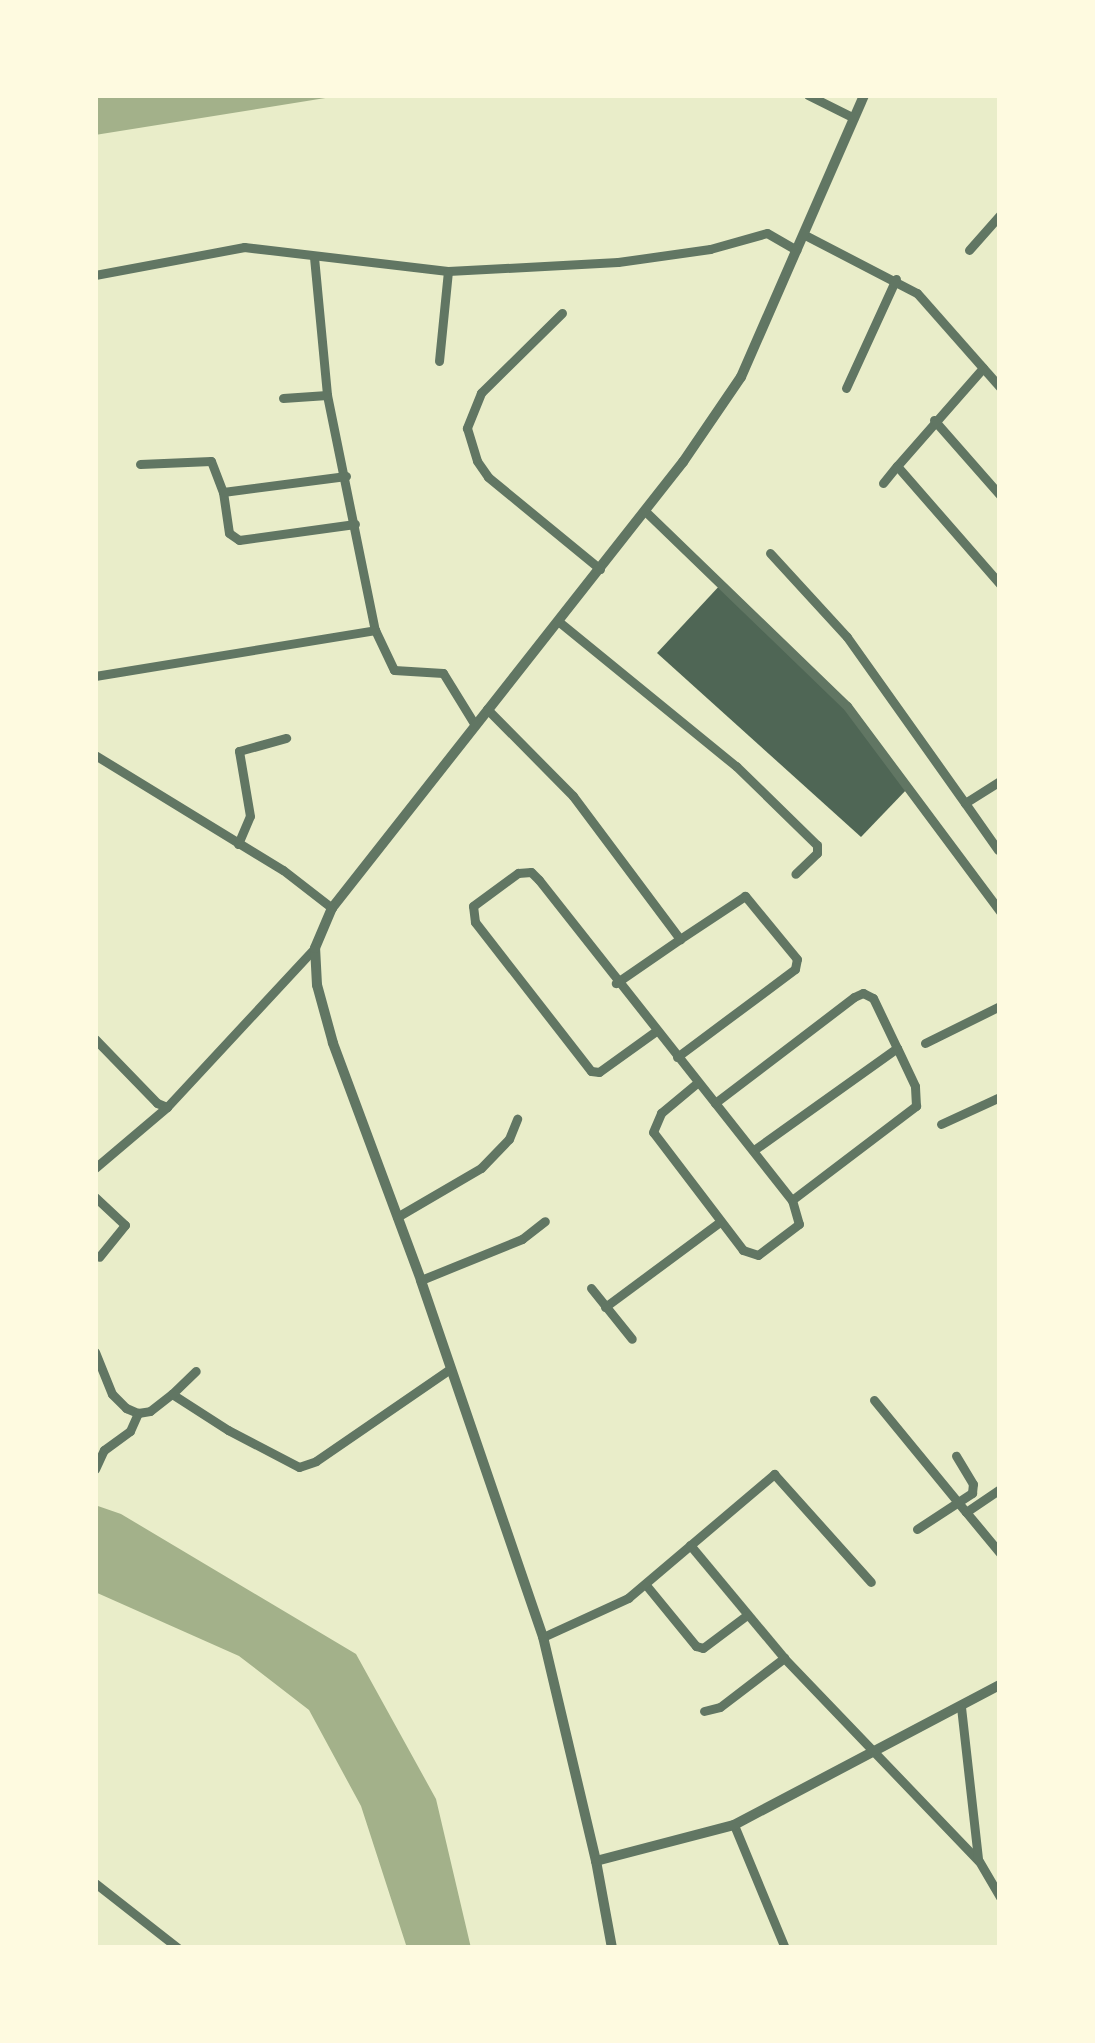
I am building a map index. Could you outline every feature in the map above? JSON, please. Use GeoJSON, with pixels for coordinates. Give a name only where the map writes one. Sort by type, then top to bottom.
{"type":"FeatureCollection","features":[{"type":"Feature","properties":{"kind":"street"},"geometry":{"type":"LineString","coordinates":[[808,95],[854,118]]}},
{"type":"Feature","properties":{"kind":"street"},"geometry":{"type":"LineString","coordinates":[[95,1168],[166,1107],[315,948],[332,908],[646,511],[741,378],[864,95]]}},
{"type":"Feature","properties":{"kind":"street"},"geometry":{"type":"LineString","coordinates":[[970,250],[1000,215]]}},
{"type":"Feature","properties":{"kind":"street"},"geometry":{"type":"LineString","coordinates":[[95,274],[244,246],[314,258],[448,271],[601,264],[710,249],[767,232],[796,250]]}},
{"type":"Feature","properties":{"kind":"street"},"geometry":{"type":"LineString","coordinates":[[804,234],[917,293],[1000,387]]}},
{"type":"Feature","properties":{"kind":"street"},"geometry":{"type":"LineString","coordinates":[[314,258],[327,395],[375,630],[390,667],[399,672],[443,673],[475,725]]}},
{"type":"Feature","properties":{"kind":"street"},"geometry":{"type":"LineString","coordinates":[[439,361],[448,271]]}},
{"type":"Feature","properties":{"kind":"street"},"geometry":{"type":"LineString","coordinates":[[846,388],[896,280]]}},
{"type":"Feature","properties":{"kind":"street"},"geometry":{"type":"LineString","coordinates":[[562,313],[480,392],[467,428],[477,461],[488,477],[600,569]]}},
{"type":"Feature","properties":{"kind":"street"},"geometry":{"type":"LineString","coordinates":[[883,483],[983,368]]}},
{"type":"Feature","properties":{"kind":"street"},"geometry":{"type":"LineString","coordinates":[[284,398],[327,395]]}},
{"type":"Feature","properties":{"kind":"street"},"geometry":{"type":"LineString","coordinates":[[934,420],[1000,495]]}},
{"type":"Feature","properties":{"kind":"street"},"geometry":{"type":"LineString","coordinates":[[140,464],[212,461],[223,492],[229,533],[239,540],[355,524]]}},
{"type":"Feature","properties":{"kind":"street"},"geometry":{"type":"LineString","coordinates":[[896,466],[1000,584]]}},
{"type":"Feature","properties":{"kind":"street"},"geometry":{"type":"LineString","coordinates":[[223,492],[346,476]]}},
{"type":"Feature","properties":{"kind":"street"},"geometry":{"type":"LineString","coordinates":[[646,511],[847,706],[998,904]]}},
{"type":"Feature","properties":{"kind":"street"},"geometry":{"type":"LineString","coordinates":[[770,553],[847,637],[998,850]]}},
{"type":"Feature","properties":{"kind":"street"},"geometry":{"type":"LineString","coordinates":[[558,621],[736,766],[817,845],[817,854],[795,874]]}},
{"type":"Feature","properties":{"kind":"street"},"geometry":{"type":"LineString","coordinates":[[95,676],[375,630]]}},
{"type":"Feature","properties":{"kind":"street"},"geometry":{"type":"LineString","coordinates":[[488,709],[573,796],[680,939]]}},
{"type":"Feature","properties":{"kind":"street"},"geometry":{"type":"LineString","coordinates":[[238,844],[250,816],[239,752],[286,738]]}},
{"type":"Feature","properties":{"kind":"street"},"geometry":{"type":"LineString","coordinates":[[95,755],[332,908]]}},
{"type":"Feature","properties":{"kind":"street"},"geometry":{"type":"LineString","coordinates":[[965,803],[1000,782]]}},
{"type":"Feature","properties":{"kind":"street"},"geometry":{"type":"LineString","coordinates":[[656,1031],[598,1072],[591,1072],[475,922],[473,906],[510,877],[531,872],[792,1200],[799,1224],[758,1255],[743,1250],[653,1132],[653,1122],[696,1083]]}},
{"type":"Feature","properties":{"kind":"street"},"geometry":{"type":"LineString","coordinates":[[616,983],[745,896],[797,959],[795,969],[677,1057]]}},
{"type":"Feature","properties":{"kind":"street"},"geometry":{"type":"LineString","coordinates":[[315,948],[317,985],[334,1044],[422,1280],[543,1637],[596,1861],[612,1948]]}},
{"type":"Feature","properties":{"kind":"street"},"geometry":{"type":"LineString","coordinates":[[715,1103],[862,993],[873,998],[915,1086],[916,1106],[792,1200]]}},
{"type":"Feature","properties":{"kind":"street"},"geometry":{"type":"LineString","coordinates":[[925,1043],[1000,1006]]}},
{"type":"Feature","properties":{"kind":"street"},"geometry":{"type":"LineString","coordinates":[[95,1039],[157,1104],[166,1107]]}},
{"type":"Feature","properties":{"kind":"street"},"geometry":{"type":"LineString","coordinates":[[754,1150],[897,1048]]}},
{"type":"Feature","properties":{"kind":"street"},"geometry":{"type":"LineString","coordinates":[[942,1124],[1000,1097]]}},
{"type":"Feature","properties":{"kind":"street"},"geometry":{"type":"LineString","coordinates":[[397,1218],[482,1168],[509,1139],[517,1119]]}},
{"type":"Feature","properties":{"kind":"street"},"geometry":{"type":"LineString","coordinates":[[95,1197],[125,1225],[98,1257]]}},
{"type":"Feature","properties":{"kind":"street"},"geometry":{"type":"LineString","coordinates":[[422,1280],[522,1238],[545,1221]]}},
{"type":"Feature","properties":{"kind":"street"},"geometry":{"type":"LineString","coordinates":[[605,1307],[720,1222]]}},
{"type":"Feature","properties":{"kind":"street"},"geometry":{"type":"LineString","coordinates":[[591,1288],[632,1339]]}},
{"type":"Feature","properties":{"kind":"street"},"geometry":{"type":"LineString","coordinates":[[95,1352],[112,1394],[138,1414]]}},
{"type":"Feature","properties":{"kind":"street"},"geometry":{"type":"LineString","coordinates":[[172,1394],[272,1456],[308,1466],[450,1369]]}},
{"type":"Feature","properties":{"kind":"street"},"geometry":{"type":"LineString","coordinates":[[95,1469],[104,1450],[130,1431],[138,1414],[172,1394],[196,1371]]}},
{"type":"Feature","properties":{"kind":"street"},"geometry":{"type":"LineString","coordinates":[[874,1400],[1000,1552]]}},
{"type":"Feature","properties":{"kind":"street"},"geometry":{"type":"LineString","coordinates":[[917,1528],[974,1488],[956,1456]]}},
{"type":"Feature","properties":{"kind":"street"},"geometry":{"type":"LineString","coordinates":[[543,1637],[592,1618],[646,1585],[717,1518],[774,1474],[871,1582]]}},
{"type":"Feature","properties":{"kind":"street"},"geometry":{"type":"LineString","coordinates":[[966,1512],[1000,1489]]}},
{"type":"Feature","properties":{"kind":"street"},"geometry":{"type":"LineString","coordinates":[[690,1545],[784,1658],[978,1861],[1000,1897]]}},
{"type":"Feature","properties":{"kind":"street"},"geometry":{"type":"LineString","coordinates":[[646,1585],[696,1646],[704,1648],[747,1615]]}},
{"type":"Feature","properties":{"kind":"street"},"geometry":{"type":"LineString","coordinates":[[704,1711],[720,1707],[784,1658]]}},
{"type":"Feature","properties":{"kind":"street"},"geometry":{"type":"LineString","coordinates":[[596,1861],[734,1825],[1000,1685]]}},
{"type":"Feature","properties":{"kind":"street"},"geometry":{"type":"LineString","coordinates":[[962,1707],[978,1861]]}},
{"type":"Feature","properties":{"kind":"street"},"geometry":{"type":"LineString","coordinates":[[734,1825],[785,1948]]}},
{"type":"Feature","properties":{"kind":"street"},"geometry":{"type":"LineString","coordinates":[[97,1889],[178,1948]]}},
{"type":"Feature","properties":{"kind":"shaded area"},"geometry":{"type":"Polygon","coordinates":[[[95,95],[344,95],[95,135],[95,95]]]}},
{"type":"Feature","properties":{"kind":"shaded area"},"geometry":{"type":"Polygon","coordinates":[[[95,1505],[121,1514],[356,1654],[436,1799],[471,1948],[407,1948],[361,1806],[309,1710],[239,1656],[95,1592],[95,1505]]]}},
{"type":"Feature","properties":{"kind":"building"},"geometry":{"type":"Polygon","coordinates":[[[722,583],[814,670],[909,787],[861,837],[657,653],[722,583]]]}}]}
